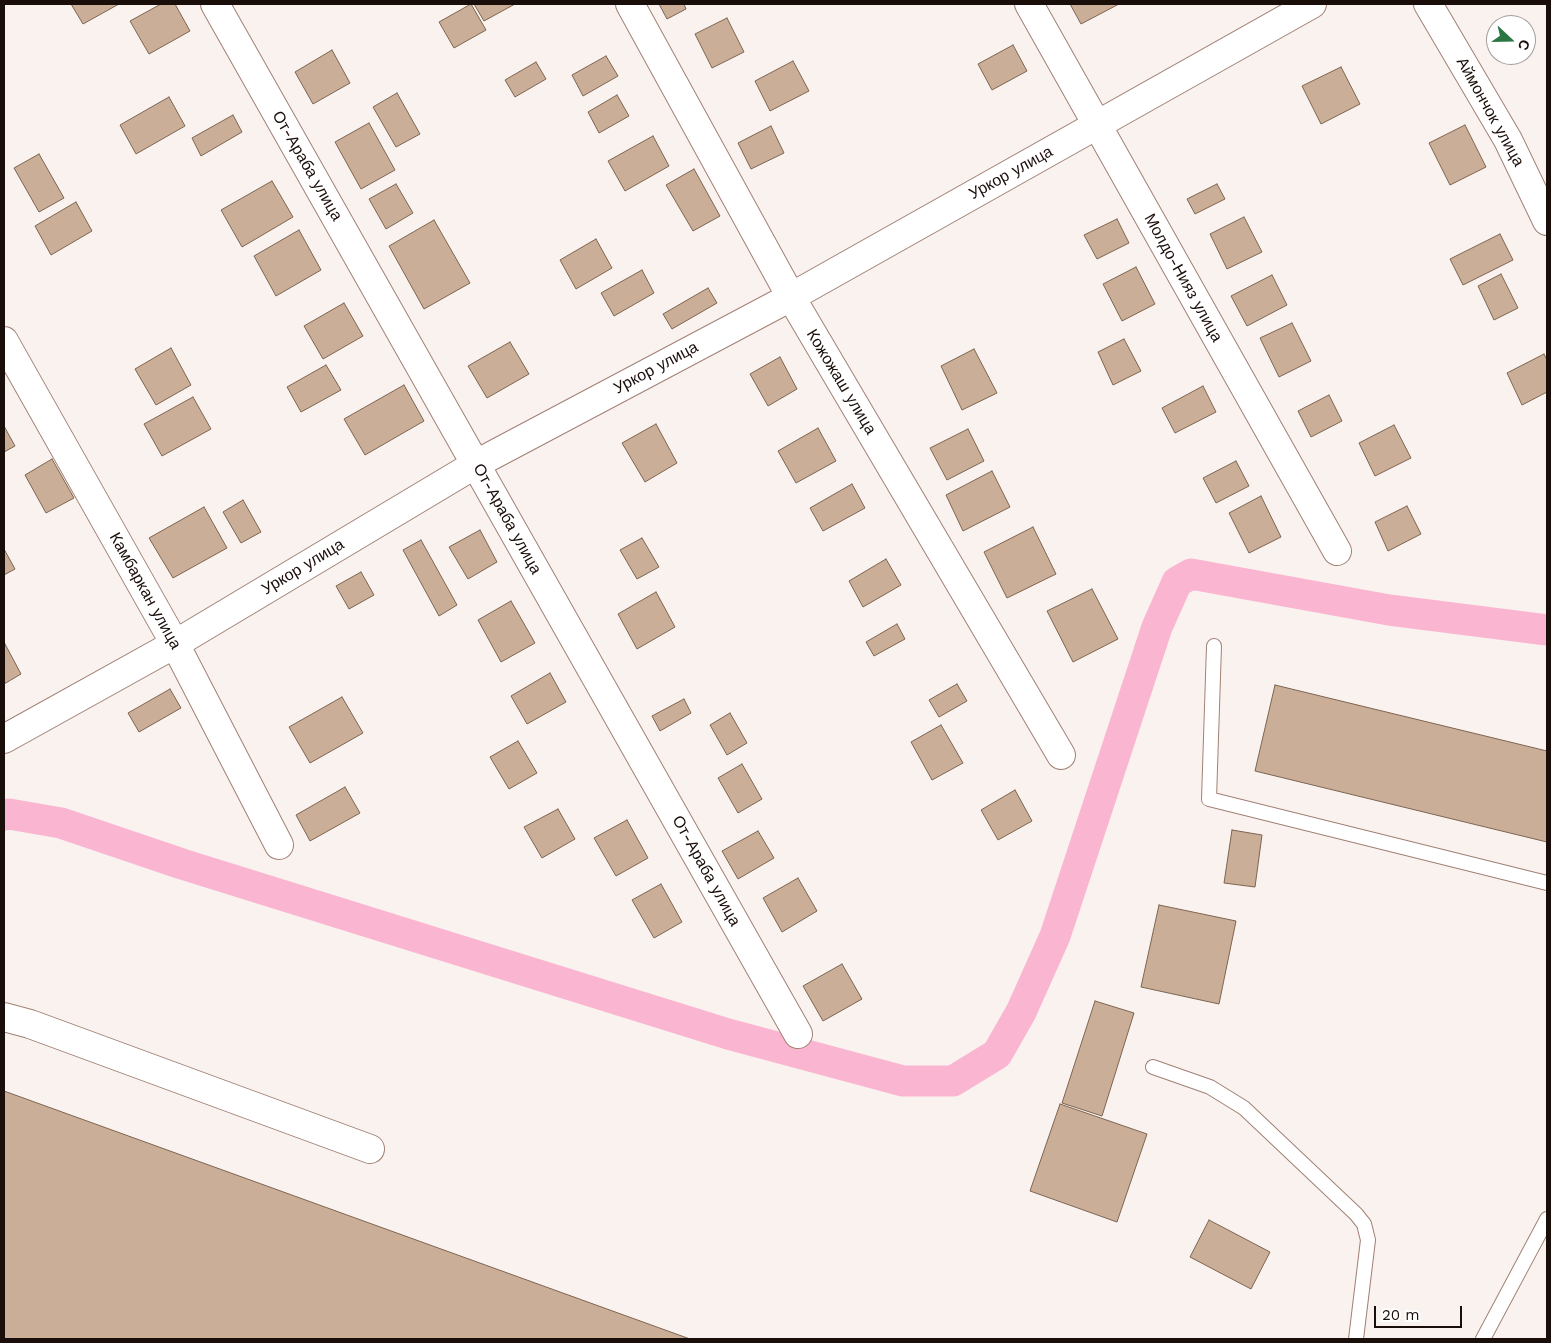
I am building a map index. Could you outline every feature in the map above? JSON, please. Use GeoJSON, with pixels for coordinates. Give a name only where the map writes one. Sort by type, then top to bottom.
{"type":"FeatureCollection","features":[{"type":"Feature","properties":{"kind":"street","name":"От-Араба улица"},"geometry":{"type":"LineString","coordinates":[[215,4],[798,1034]]}},
{"type":"Feature","properties":{"kind":"street","name":"Кожожаш улица"},"geometry":{"type":"LineString","coordinates":[[630,4],[791,296],[1061,755]]}},
{"type":"Feature","properties":{"kind":"street","name":"Молдо-Нияз улица"},"geometry":{"type":"LineString","coordinates":[[1029,4],[1337,551]]}},
{"type":"Feature","properties":{"kind":"street","name":"Уркор улица"},"geometry":{"type":"LineString","coordinates":[[4,739],[175,644],[476,464],[791,296],[1312,4]]}},
{"type":"Feature","properties":{"kind":"street","name":"Аймончок улица"},"geometry":{"type":"LineString","coordinates":[[1428,4],[1508,140],[1547,221]]}},
{"type":"Feature","properties":{"kind":"street","name":"Камбаркан улица"},"geometry":{"type":"LineString","coordinates":[[4,341],[175,644],[279,845]]}},
{"type":"Feature","properties":{"kind":"street"},"geometry":{"type":"LineString","coordinates":[[4,1017],[30,1024],[370,1149]]}},
{"type":"Feature","properties":{"kind":"lane"},"geometry":{"type":"LineString","coordinates":[[1214,646],[1209,799],[1547,882]]}},
{"type":"Feature","properties":{"kind":"lane"},"geometry":{"type":"LineString","coordinates":[[1153,1067],[1210,1087],[1244,1108],[1356,1214],[1364,1224],[1368,1240],[1356,1339]]}},
{"type":"Feature","properties":{"kind":"lane"},"geometry":{"type":"LineString","coordinates":[[1483,1339],[1547,1219]]}},
{"type":"Feature","properties":{"kind":"building"},"geometry":{"type":"Polygon","coordinates":[[[71,4],[119,4],[83,24],[71,4]]]}},
{"type":"Feature","properties":{"kind":"building"},"geometry":{"type":"Polygon","coordinates":[[[161,4],[175,4],[190,31],[149,54],[130,21],[161,4]]]}},
{"type":"Feature","properties":{"kind":"building"},"geometry":{"type":"Polygon","coordinates":[[[471,4],[486,30],[454,48],[439,22],[471,4]]]}},
{"type":"Feature","properties":{"kind":"building"},"geometry":{"type":"Polygon","coordinates":[[[474,4],[515,4],[484,21],[474,4]]]}},
{"type":"Feature","properties":{"kind":"building"},"geometry":{"type":"Polygon","coordinates":[[[659,4],[684,4],[686,9],[667,19],[659,4]]]}},
{"type":"Feature","properties":{"kind":"building"},"geometry":{"type":"Polygon","coordinates":[[[1070,4],[1119,4],[1081,24],[1070,4]]]}},
{"type":"Feature","properties":{"kind":"building"},"geometry":{"type":"Polygon","coordinates":[[[727,18],[744,52],[712,68],[695,34],[727,18]]]}},
{"type":"Feature","properties":{"kind":"building"},"geometry":{"type":"Polygon","coordinates":[[[1013,45],[1027,71],[992,90],[978,64],[1013,45]]]}},
{"type":"Feature","properties":{"kind":"building"},"geometry":{"type":"Polygon","coordinates":[[[332,50],[350,83],[313,104],[295,72],[332,50]]]}},
{"type":"Feature","properties":{"kind":"building"},"geometry":{"type":"Polygon","coordinates":[[[606,56],[618,76],[583,96],[572,75],[606,56]]]}},
{"type":"Feature","properties":{"kind":"building"},"geometry":{"type":"Polygon","coordinates":[[[793,61],[809,91],[770,111],[755,81],[793,61]]]}},
{"type":"Feature","properties":{"kind":"building"},"geometry":{"type":"Polygon","coordinates":[[[536,62],[546,79],[515,97],[505,80],[536,62]]]}},
{"type":"Feature","properties":{"kind":"building"},"geometry":{"type":"Polygon","coordinates":[[[1341,67],[1360,104],[1321,124],[1302,86],[1341,67]]]}},
{"type":"Feature","properties":{"kind":"building"},"geometry":{"type":"Polygon","coordinates":[[[397,93],[420,134],[396,147],[373,107],[397,93]]]}},
{"type":"Feature","properties":{"kind":"building"},"geometry":{"type":"Polygon","coordinates":[[[617,95],[629,116],[599,133],[588,112],[617,95]]]}},
{"type":"Feature","properties":{"kind":"building"},"geometry":{"type":"Polygon","coordinates":[[[169,97],[185,126],[136,154],[120,125],[169,97]]]}},
{"type":"Feature","properties":{"kind":"building"},"geometry":{"type":"Polygon","coordinates":[[[233,115],[242,132],[201,156],[192,138],[233,115]]]}},
{"type":"Feature","properties":{"kind":"building"},"geometry":{"type":"Polygon","coordinates":[[[369,123],[395,170],[361,189],[335,142],[369,123]]]}},
{"type":"Feature","properties":{"kind":"building"},"geometry":{"type":"Polygon","coordinates":[[[1465,125],[1486,167],[1450,185],[1429,143],[1465,125]]]}},
{"type":"Feature","properties":{"kind":"building"},"geometry":{"type":"Polygon","coordinates":[[[771,126],[784,153],[751,169],[738,143],[771,126]]]}},
{"type":"Feature","properties":{"kind":"building"},"geometry":{"type":"Polygon","coordinates":[[[653,136],[669,166],[625,191],[608,161],[653,136]]]}},
{"type":"Feature","properties":{"kind":"building"},"geometry":{"type":"Polygon","coordinates":[[[39,154],[64,198],[39,212],[14,168],[39,154]]]}},
{"type":"Feature","properties":{"kind":"building"},"geometry":{"type":"Polygon","coordinates":[[[694,169],[720,216],[693,231],[666,185],[694,169]]]}},
{"type":"Feature","properties":{"kind":"building"},"geometry":{"type":"Polygon","coordinates":[[[272,181],[293,217],[242,247],[221,210],[272,181]]]}},
{"type":"Feature","properties":{"kind":"building"},"geometry":{"type":"Polygon","coordinates":[[[396,184],[413,213],[386,229],[369,199],[396,184]]]}},
{"type":"Feature","properties":{"kind":"building"},"geometry":{"type":"Polygon","coordinates":[[[1217,184],[1225,199],[1195,214],[1187,199],[1217,184]]]}},
{"type":"Feature","properties":{"kind":"building"},"geometry":{"type":"Polygon","coordinates":[[[76,202],[92,231],[51,255],[35,226],[76,202]]]}},
{"type":"Feature","properties":{"kind":"building"},"geometry":{"type":"Polygon","coordinates":[[[1244,217],[1262,252],[1227,269],[1210,234],[1244,217]]]}},
{"type":"Feature","properties":{"kind":"building"},"geometry":{"type":"Polygon","coordinates":[[[1117,219],[1129,243],[1097,259],[1084,235],[1117,219]]]}},
{"type":"Feature","properties":{"kind":"building"},"geometry":{"type":"Polygon","coordinates":[[[434,220],[470,283],[424,309],[389,246],[434,220]]]}},
{"type":"Feature","properties":{"kind":"building"},"geometry":{"type":"Polygon","coordinates":[[[299,230],[321,270],[276,296],[254,256],[299,230]]]}},
{"type":"Feature","properties":{"kind":"building"},"geometry":{"type":"Polygon","coordinates":[[[1500,234],[1513,260],[1463,285],[1450,259],[1500,234]]]}},
{"type":"Feature","properties":{"kind":"building"},"geometry":{"type":"Polygon","coordinates":[[[596,239],[612,268],[576,289],[560,260],[596,239]]]}},
{"type":"Feature","properties":{"kind":"building"},"geometry":{"type":"Polygon","coordinates":[[[1136,267],[1155,304],[1122,321],[1103,284],[1136,267]]]}},
{"type":"Feature","properties":{"kind":"building"},"geometry":{"type":"Polygon","coordinates":[[[642,270],[654,293],[614,316],[601,293],[642,270]]]}},
{"type":"Feature","properties":{"kind":"building"},"geometry":{"type":"Polygon","coordinates":[[[1501,274],[1518,308],[1494,320],[1478,286],[1501,274]]]}},
{"type":"Feature","properties":{"kind":"building"},"geometry":{"type":"Polygon","coordinates":[[[1272,275],[1287,305],[1247,326],[1231,296],[1272,275]]]}},
{"type":"Feature","properties":{"kind":"building"},"geometry":{"type":"Polygon","coordinates":[[[708,288],[717,303],[672,329],[663,314],[708,288]]]}},
{"type":"Feature","properties":{"kind":"building"},"geometry":{"type":"Polygon","coordinates":[[[344,303],[363,336],[323,359],[304,326],[344,303]]]}},
{"type":"Feature","properties":{"kind":"building"},"geometry":{"type":"Polygon","coordinates":[[[1292,323],[1311,361],[1279,377],[1260,338],[1292,323]]]}},
{"type":"Feature","properties":{"kind":"building"},"geometry":{"type":"Polygon","coordinates":[[[1124,339],[1141,371],[1113,385],[1098,352],[1124,339]]]}},
{"type":"Feature","properties":{"kind":"building"},"geometry":{"type":"Polygon","coordinates":[[[510,342],[529,374],[487,398],[468,366],[510,342]]]}},
{"type":"Feature","properties":{"kind":"building"},"geometry":{"type":"Polygon","coordinates":[[[171,348],[191,385],[156,405],[135,369],[171,348]]]}},
{"type":"Feature","properties":{"kind":"building"},"geometry":{"type":"Polygon","coordinates":[[[974,349],[997,393],[962,410],[941,366],[974,349]]]}},
{"type":"Feature","properties":{"kind":"building"},"geometry":{"type":"Polygon","coordinates":[[[1544,354],[1547,360],[1547,392],[1522,405],[1507,373],[1544,354]]]}},
{"type":"Feature","properties":{"kind":"building"},"geometry":{"type":"Polygon","coordinates":[[[780,357],[797,389],[768,406],[750,374],[780,357]]]}},
{"type":"Feature","properties":{"kind":"building"},"geometry":{"type":"Polygon","coordinates":[[[326,365],[341,390],[301,412],[287,387],[326,365]]]}},
{"type":"Feature","properties":{"kind":"building"},"geometry":{"type":"Polygon","coordinates":[[[404,385],[424,421],[365,455],[344,419],[404,385]]]}},
{"type":"Feature","properties":{"kind":"building"},"geometry":{"type":"Polygon","coordinates":[[[1203,386],[1216,412],[1175,433],[1162,408],[1203,386]]]}},
{"type":"Feature","properties":{"kind":"building"},"geometry":{"type":"Polygon","coordinates":[[[1329,395],[1342,421],[1311,437],[1298,411],[1329,395]]]}},
{"type":"Feature","properties":{"kind":"building"},"geometry":{"type":"Polygon","coordinates":[[[193,397],[211,429],[162,456],[144,424],[193,397]]]}},
{"type":"Feature","properties":{"kind":"building"},"geometry":{"type":"Polygon","coordinates":[[[656,424],[677,463],[645,482],[622,443],[656,424]]]}},
{"type":"Feature","properties":{"kind":"building"},"geometry":{"type":"Polygon","coordinates":[[[1394,425],[1411,458],[1375,476],[1359,443],[1394,425]]]}},
{"type":"Feature","properties":{"kind":"building"},"geometry":{"type":"Polygon","coordinates":[[[4,426],[15,446],[4,452],[4,426]]]}},
{"type":"Feature","properties":{"kind":"building"},"geometry":{"type":"Polygon","coordinates":[[[818,428],[836,461],[796,483],[778,451],[818,428]]]}},
{"type":"Feature","properties":{"kind":"building"},"geometry":{"type":"Polygon","coordinates":[[[968,429],[984,461],[947,480],[930,448],[968,429]]]}},
{"type":"Feature","properties":{"kind":"building"},"geometry":{"type":"Polygon","coordinates":[[[52,459],[74,498],[46,513],[25,475],[52,459]]]}},
{"type":"Feature","properties":{"kind":"building"},"geometry":{"type":"Polygon","coordinates":[[[1236,461],[1249,486],[1216,503],[1203,478],[1236,461]]]}},
{"type":"Feature","properties":{"kind":"building"},"geometry":{"type":"Polygon","coordinates":[[[992,471],[1010,507],[963,531],[946,495],[992,471]]]}},
{"type":"Feature","properties":{"kind":"building"},"geometry":{"type":"Polygon","coordinates":[[[852,484],[865,508],[823,531],[810,508],[852,484]]]}},
{"type":"Feature","properties":{"kind":"building"},"geometry":{"type":"Polygon","coordinates":[[[1261,496],[1281,537],[1249,553],[1229,513],[1261,496]]]}},
{"type":"Feature","properties":{"kind":"building"},"geometry":{"type":"Polygon","coordinates":[[[243,500],[261,532],[241,543],[223,512],[243,500]]]}},
{"type":"Feature","properties":{"kind":"building"},"geometry":{"type":"Polygon","coordinates":[[[1407,506],[1421,534],[1388,551],[1375,522],[1407,506]]]}},
{"type":"Feature","properties":{"kind":"building"},"geometry":{"type":"Polygon","coordinates":[[[204,507],[227,548],[173,578],[149,538],[204,507]]]}},
{"type":"Feature","properties":{"kind":"building"},"geometry":{"type":"Polygon","coordinates":[[[1033,527],[1056,574],[1007,598],[984,552],[1033,527]]]}},
{"type":"Feature","properties":{"kind":"building"},"geometry":{"type":"Polygon","coordinates":[[[480,530],[497,562],[468,579],[449,547],[480,530]]]}},
{"type":"Feature","properties":{"kind":"building"},"geometry":{"type":"Polygon","coordinates":[[[642,538],[659,567],[637,579],[620,550],[642,538]]]}},
{"type":"Feature","properties":{"kind":"building"},"geometry":{"type":"Polygon","coordinates":[[[421,540],[457,605],[439,616],[403,550],[421,540]]]}},
{"type":"Feature","properties":{"kind":"building"},"geometry":{"type":"Polygon","coordinates":[[[4,549],[15,569],[4,575],[4,549]]]}},
{"type":"Feature","properties":{"kind":"building"},"geometry":{"type":"Polygon","coordinates":[[[886,559],[901,585],[863,607],[849,581],[886,559]]]}},
{"type":"Feature","properties":{"kind":"building"},"geometry":{"type":"Polygon","coordinates":[[[361,572],[374,595],[349,609],[336,586],[361,572]]]}},
{"type":"Feature","properties":{"kind":"building"},"geometry":{"type":"Polygon","coordinates":[[[1092,589],[1118,639],[1073,662],[1047,611],[1092,589]]]}},
{"type":"Feature","properties":{"kind":"building"},"geometry":{"type":"Polygon","coordinates":[[[656,592],[675,627],[637,649],[618,614],[656,592]]]}},
{"type":"Feature","properties":{"kind":"building"},"geometry":{"type":"Polygon","coordinates":[[[511,601],[535,643],[501,662],[478,620],[511,601]]]}},
{"type":"Feature","properties":{"kind":"building"},"geometry":{"type":"Polygon","coordinates":[[[897,624],[905,639],[874,656],[866,642],[897,624]]]}},
{"type":"Feature","properties":{"kind":"building"},"geometry":{"type":"Polygon","coordinates":[[[4,644],[21,674],[4,684],[4,644]]]}},
{"type":"Feature","properties":{"kind":"building"},"geometry":{"type":"Polygon","coordinates":[[[550,673],[566,702],[527,724],[511,696],[550,673]]]}},
{"type":"Feature","properties":{"kind":"building"},"geometry":{"type":"Polygon","coordinates":[[[957,684],[967,701],[939,717],[929,700],[957,684]]]}},
{"type":"Feature","properties":{"kind":"building"},"geometry":{"type":"Polygon","coordinates":[[[1275,685],[1547,751],[1547,842],[1255,771],[1275,685]]]}},
{"type":"Feature","properties":{"kind":"building"},"geometry":{"type":"Polygon","coordinates":[[[170,689],[181,708],[139,732],[128,713],[170,689]]]}},
{"type":"Feature","properties":{"kind":"building"},"geometry":{"type":"Polygon","coordinates":[[[342,697],[363,733],[310,763],[289,727],[342,697]]]}},
{"type":"Feature","properties":{"kind":"building"},"geometry":{"type":"Polygon","coordinates":[[[684,699],[691,713],[660,731],[652,716],[684,699]]]}},
{"type":"Feature","properties":{"kind":"building"},"geometry":{"type":"Polygon","coordinates":[[[730,713],[747,743],[727,755],[710,725],[730,713]]]}},
{"type":"Feature","properties":{"kind":"building"},"geometry":{"type":"Polygon","coordinates":[[[941,725],[963,763],[932,780],[911,742],[941,725]]]}},
{"type":"Feature","properties":{"kind":"building"},"geometry":{"type":"Polygon","coordinates":[[[518,741],[537,773],[509,789],[490,757],[518,741]]]}},
{"type":"Feature","properties":{"kind":"building"},"geometry":{"type":"Polygon","coordinates":[[[742,764],[762,799],[738,813],[718,778],[742,764]]]}},
{"type":"Feature","properties":{"kind":"building"},"geometry":{"type":"Polygon","coordinates":[[[345,787],[360,813],[310,841],[296,815],[345,787]]]}},
{"type":"Feature","properties":{"kind":"building"},"geometry":{"type":"Polygon","coordinates":[[[1015,790],[1032,821],[998,840],[981,810],[1015,790]]]}},
{"type":"Feature","properties":{"kind":"building"},"geometry":{"type":"Polygon","coordinates":[[[558,809],[575,839],[542,858],[524,827],[558,809]]]}},
{"type":"Feature","properties":{"kind":"building"},"geometry":{"type":"Polygon","coordinates":[[[627,820],[648,858],[616,876],[594,838],[627,820]]]}},
{"type":"Feature","properties":{"kind":"building"},"geometry":{"type":"Polygon","coordinates":[[[1232,830],[1262,835],[1255,887],[1224,883],[1232,830]]]}},
{"type":"Feature","properties":{"kind":"building"},"geometry":{"type":"Polygon","coordinates":[[[758,831],[774,858],[738,879],[722,851],[758,831]]]}},
{"type":"Feature","properties":{"kind":"building"},"geometry":{"type":"Polygon","coordinates":[[[798,878],[817,911],[782,932],[763,898],[798,878]]]}},
{"type":"Feature","properties":{"kind":"building"},"geometry":{"type":"Polygon","coordinates":[[[661,884],[682,922],[654,938],[632,900],[661,884]]]}},
{"type":"Feature","properties":{"kind":"building"},"geometry":{"type":"Polygon","coordinates":[[[1159,905],[1236,921],[1219,1004],[1141,987],[1159,905]]]}},
{"type":"Feature","properties":{"kind":"building"},"geometry":{"type":"Polygon","coordinates":[[[842,964],[862,999],[823,1021],[803,986],[842,964]]]}},
{"type":"Feature","properties":{"kind":"building"},"geometry":{"type":"Polygon","coordinates":[[[1095,1001],[1134,1013],[1102,1116],[1062,1103],[1095,1001]]]}},
{"type":"Feature","properties":{"kind":"building"},"geometry":{"type":"Polygon","coordinates":[[[4,1091],[690,1339],[4,1339],[4,1091]]]}},
{"type":"Feature","properties":{"kind":"building"},"geometry":{"type":"Polygon","coordinates":[[[1060,1104],[1147,1134],[1117,1222],[1030,1191],[1060,1104]]]}},
{"type":"Feature","properties":{"kind":"building"},"geometry":{"type":"Polygon","coordinates":[[[1209,1220],[1270,1252],[1251,1289],[1190,1257],[1209,1220]]]}},
{"type":"Feature","properties":{"kind":"waterway"},"geometry":{"type":"LineString","coordinates":[[4,815],[9,814],[61,823],[182,864],[728,1034],[903,1081],[953,1081],[997,1054],[1021,1012],[1055,936],[1157,627],[1177,582],[1191,574],[1389,610],[1547,630]]}}]}
